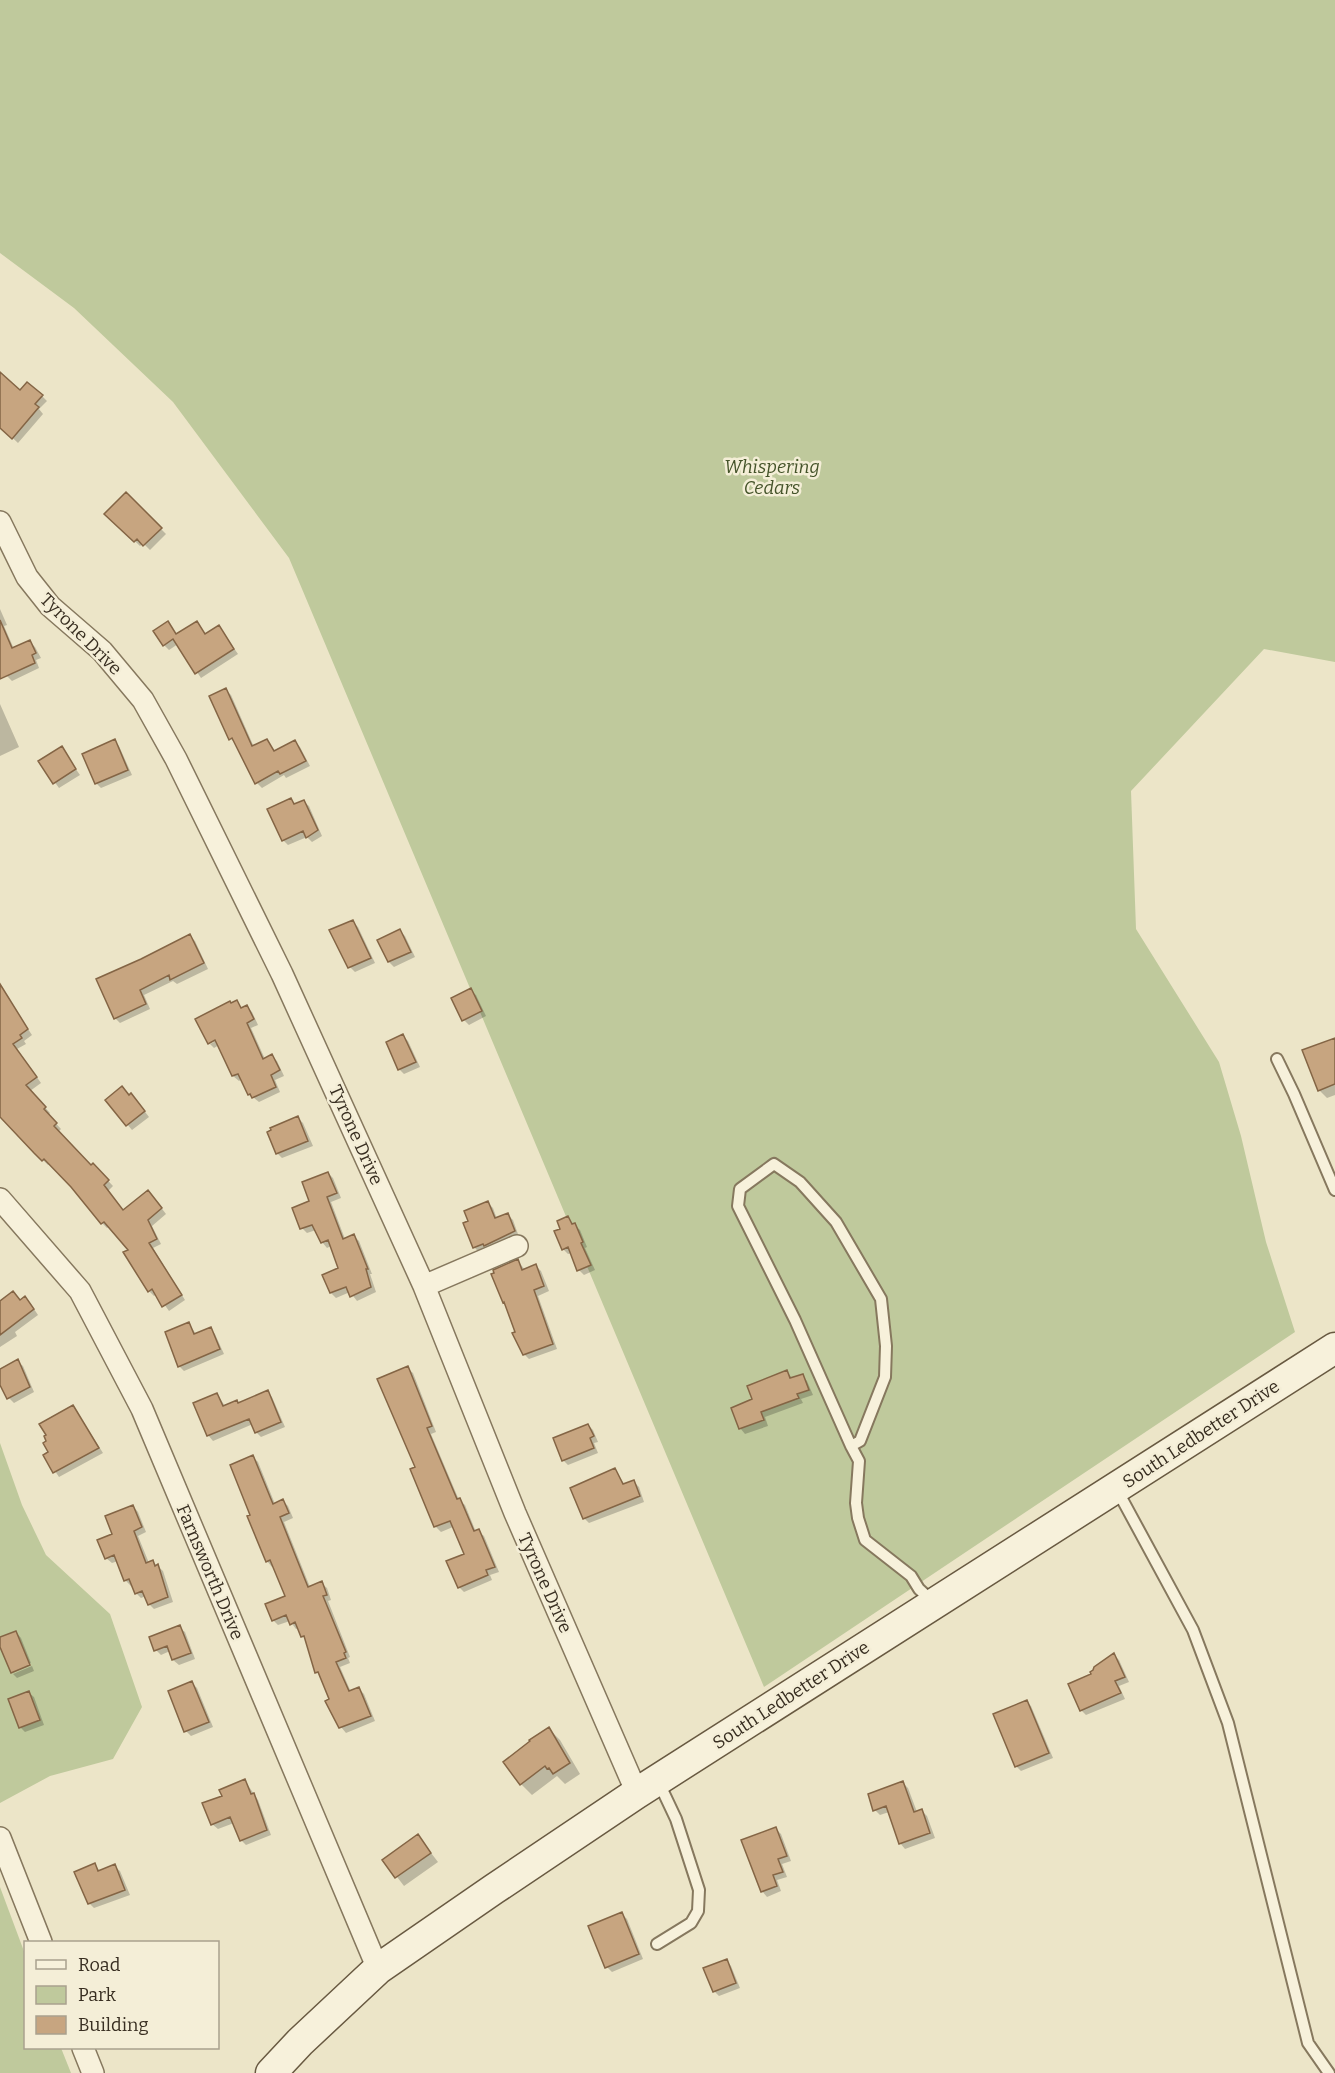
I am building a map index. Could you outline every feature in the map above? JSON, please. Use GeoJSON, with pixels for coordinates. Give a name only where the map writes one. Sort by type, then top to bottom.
{"type":"FeatureCollection","features":[{"type":"Feature","properties":{"kind":"street","name":"Tyrone Drive"},"geometry":{"type":"LineString","coordinates":[[0,522],[27,576],[50,606],[102,651],[143,700],[165,740],[282,974],[424,1286],[515,1513],[648,1786]]}},
{"type":"Feature","properties":{"kind":"street","name":"Farnsworth Drive"},"geometry":{"type":"LineString","coordinates":[[0,1199],[80,1291],[142,1409],[378,1969]]}},
{"type":"Feature","properties":{"kind":"street"},"geometry":{"type":"LineString","coordinates":[[424,1286],[517,1246]]}},
{"type":"Feature","properties":{"kind":"street","name":"South Ledbetter Drive"},"geometry":{"type":"LineString","coordinates":[[271,2073],[300,2042],[378,1969],[648,1786],[1335,1348]]}},
{"type":"Feature","properties":{"kind":"street"},"geometry":{"type":"LineString","coordinates":[[0,1838],[41,1941]]}},
{"type":"Feature","properties":{"kind":"street"},"geometry":{"type":"LineString","coordinates":[[83,2049],[93,2073]]}},
{"type":"Feature","properties":{"kind":"lane"},"geometry":{"type":"LineString","coordinates":[[1277,1059],[1335,1190]]}},
{"type":"Feature","properties":{"kind":"lane"},"geometry":{"type":"LineString","coordinates":[[851,1446],[860,1441],[885,1377],[886,1346],[881,1299],[836,1222],[800,1182],[774,1164],[740,1189],[738,1206],[800,1330],[851,1446],[859,1461],[856,1503],[865,1540],[911,1576],[919,1589],[935,1603]]}},
{"type":"Feature","properties":{"kind":"lane"},"geometry":{"type":"LineString","coordinates":[[1116,1488],[1193,1630],[1228,1723],[1308,2043],[1329,2073]]}},
{"type":"Feature","properties":{"kind":"lane"},"geometry":{"type":"LineString","coordinates":[[648,1786],[676,1819],[699,1890],[698,1911],[691,1923],[657,1944]]}},
{"type":"Feature","properties":{"kind":"green space","name":"Whispering Cedars"},"geometry":{"type":"Polygon","coordinates":[[[0,0],[1335,0],[1335,662],[1264,649],[1131,791],[1136,929],[1219,1062],[1241,1136],[1266,1242],[1295,1332],[764,1687],[289,558],[173,402],[74,308],[0,253],[0,0]]]}},
{"type":"Feature","properties":{"kind":"green space"},"geometry":{"type":"Polygon","coordinates":[[[0,1443],[22,1505],[46,1555],[110,1614],[142,1707],[113,1759],[50,1776],[0,1803],[0,1443]]]}},
{"type":"Feature","properties":{"kind":"green space"},"geometry":{"type":"Polygon","coordinates":[[[0,1887],[24,1951],[24,2049],[61,2049],[71,2073],[0,2073],[0,1887]]]}},
{"type":"Feature","properties":{"kind":"building"},"geometry":{"type":"Polygon","coordinates":[[[0,372],[20,390],[27,382],[43,395],[35,404],[39,407],[12,439],[0,428],[0,372]]]}},
{"type":"Feature","properties":{"kind":"building"},"geometry":{"type":"Polygon","coordinates":[[[126,492],[162,528],[143,546],[137,539],[134,542],[104,514],[126,492]]]}},
{"type":"Feature","properties":{"kind":"building"},"geometry":{"type":"Polygon","coordinates":[[[0,620],[12,648],[30,640],[36,653],[32,655],[35,663],[0,679],[0,620]]]}},
{"type":"Feature","properties":{"kind":"building"},"geometry":{"type":"Polygon","coordinates":[[[168,621],[176,634],[197,621],[205,634],[219,625],[234,649],[195,674],[173,639],[163,646],[153,631],[168,621]]]}},
{"type":"Feature","properties":{"kind":"building"},"geometry":{"type":"Polygon","coordinates":[[[226,688],[252,746],[267,739],[274,751],[295,740],[306,761],[280,774],[278,771],[255,784],[232,738],[229,740],[209,696],[226,688]]]}},
{"type":"Feature","properties":{"kind":"building"},"geometry":{"type":"Polygon","coordinates":[[[115,739],[128,770],[95,784],[82,754],[115,739]]]}},
{"type":"Feature","properties":{"kind":"building"},"geometry":{"type":"Polygon","coordinates":[[[62,746],[76,769],[53,784],[38,761],[62,746]]]}},
{"type":"Feature","properties":{"kind":"building"},"geometry":{"type":"Polygon","coordinates":[[[291,798],[294,804],[304,800],[318,830],[306,838],[303,831],[282,841],[267,809],[291,798]]]}},
{"type":"Feature","properties":{"kind":"building"},"geometry":{"type":"Polygon","coordinates":[[[353,920],[371,958],[348,968],[329,930],[353,920]]]}},
{"type":"Feature","properties":{"kind":"building"},"geometry":{"type":"Polygon","coordinates":[[[400,929],[411,952],[388,962],[377,940],[400,929]]]}},
{"type":"Feature","properties":{"kind":"building"},"geometry":{"type":"Polygon","coordinates":[[[190,934],[204,963],[170,980],[169,975],[140,990],[146,1004],[114,1019],[96,979],[190,934]]]}},
{"type":"Feature","properties":{"kind":"building"},"geometry":{"type":"Polygon","coordinates":[[[0,984],[28,1029],[20,1035],[22,1038],[13,1044],[37,1077],[26,1085],[57,1123],[54,1126],[91,1165],[93,1163],[109,1180],[104,1185],[123,1210],[148,1190],[162,1208],[148,1220],[157,1239],[149,1243],[182,1295],[162,1307],[152,1289],[148,1292],[123,1252],[128,1250],[104,1222],[101,1224],[71,1187],[44,1159],[42,1161],[0,1117],[0,984]]]}},
{"type":"Feature","properties":{"kind":"building"},"geometry":{"type":"Polygon","coordinates":[[[471,988],[482,1011],[462,1021],[451,998],[471,988]]]}},
{"type":"Feature","properties":{"kind":"building"},"geometry":{"type":"Polygon","coordinates":[[[237,1000],[241,1008],[247,1005],[254,1019],[247,1023],[263,1059],[272,1054],[280,1070],[271,1075],[276,1087],[252,1098],[250,1094],[248,1095],[238,1074],[232,1076],[215,1040],[208,1044],[195,1019],[230,1001],[231,1003],[237,1000]]]}},
{"type":"Feature","properties":{"kind":"building"},"geometry":{"type":"Polygon","coordinates":[[[403,1034],[416,1062],[398,1070],[386,1042],[403,1034]]]}},
{"type":"Feature","properties":{"kind":"building"},"geometry":{"type":"Polygon","coordinates":[[[1335,1038],[1335,1084],[1318,1091],[1302,1050],[1335,1038]]]}},
{"type":"Feature","properties":{"kind":"building"},"geometry":{"type":"Polygon","coordinates":[[[122,1086],[129,1095],[131,1093],[145,1111],[126,1126],[105,1100],[122,1086]]]}},
{"type":"Feature","properties":{"kind":"building"},"geometry":{"type":"Polygon","coordinates":[[[298,1116],[308,1141],[276,1154],[267,1132],[271,1130],[270,1128],[298,1116]]]}},
{"type":"Feature","properties":{"kind":"building"},"geometry":{"type":"Polygon","coordinates":[[[328,1172],[337,1193],[327,1197],[343,1239],[354,1234],[368,1269],[366,1269],[371,1287],[350,1297],[346,1287],[330,1293],[322,1275],[338,1268],[328,1240],[321,1243],[312,1225],[300,1229],[292,1208],[309,1201],[302,1182],[328,1172]]]}},
{"type":"Feature","properties":{"kind":"building"},"geometry":{"type":"Polygon","coordinates":[[[488,1201],[495,1218],[508,1213],[515,1231],[484,1246],[483,1244],[473,1248],[463,1223],[468,1221],[464,1211],[488,1201]]]}},
{"type":"Feature","properties":{"kind":"building"},"geometry":{"type":"Polygon","coordinates":[[[568,1216],[572,1224],[575,1223],[591,1265],[577,1271],[568,1247],[562,1250],[554,1231],[560,1229],[557,1221],[568,1216]]]}},
{"type":"Feature","properties":{"kind":"building"},"geometry":{"type":"Polygon","coordinates":[[[518,1259],[522,1270],[536,1264],[544,1286],[534,1290],[553,1344],[523,1355],[512,1333],[515,1332],[491,1274],[494,1273],[493,1270],[518,1259]]]}},
{"type":"Feature","properties":{"kind":"building"},"geometry":{"type":"Polygon","coordinates":[[[13,1291],[20,1300],[25,1296],[34,1309],[0,1335],[0,1301],[13,1291]]]}},
{"type":"Feature","properties":{"kind":"building"},"geometry":{"type":"Polygon","coordinates":[[[189,1322],[194,1334],[211,1327],[220,1349],[178,1367],[165,1332],[189,1322]]]}},
{"type":"Feature","properties":{"kind":"building"},"geometry":{"type":"Polygon","coordinates":[[[18,1359],[30,1387],[7,1399],[0,1385],[0,1369],[18,1359]]]}},
{"type":"Feature","properties":{"kind":"building"},"geometry":{"type":"Polygon","coordinates":[[[408,1366],[432,1426],[427,1428],[457,1499],[460,1498],[474,1531],[479,1529],[495,1567],[486,1570],[488,1575],[458,1588],[446,1561],[464,1554],[450,1521],[434,1527],[410,1469],[415,1467],[377,1379],[408,1366]]]}},
{"type":"Feature","properties":{"kind":"building"},"geometry":{"type":"Polygon","coordinates":[[[787,1370],[790,1378],[803,1374],[809,1390],[797,1394],[799,1398],[761,1412],[764,1420],[739,1429],[731,1408],[752,1399],[747,1386],[787,1370]]]}},
{"type":"Feature","properties":{"kind":"building"},"geometry":{"type":"Polygon","coordinates":[[[268,1390],[281,1422],[255,1433],[249,1419],[207,1436],[193,1403],[217,1393],[223,1406],[237,1400],[238,1403],[268,1390]]]}},
{"type":"Feature","properties":{"kind":"building"},"geometry":{"type":"Polygon","coordinates":[[[73,1405],[99,1448],[53,1473],[43,1455],[48,1452],[43,1443],[46,1441],[44,1436],[46,1435],[39,1424],[73,1405]]]}},
{"type":"Feature","properties":{"kind":"building"},"geometry":{"type":"Polygon","coordinates":[[[588,1424],[594,1436],[590,1438],[594,1448],[562,1461],[553,1438],[588,1424]]]}},
{"type":"Feature","properties":{"kind":"building"},"geometry":{"type":"Polygon","coordinates":[[[253,1455],[273,1504],[283,1499],[289,1513],[280,1517],[308,1587],[322,1581],[327,1595],[323,1596],[346,1652],[344,1653],[346,1658],[336,1662],[349,1691],[359,1687],[371,1716],[339,1728],[325,1701],[329,1699],[318,1672],[315,1673],[304,1636],[301,1637],[295,1622],[290,1625],[286,1615],[272,1621],[265,1604],[285,1596],[270,1560],[266,1562],[247,1516],[250,1515],[230,1465],[253,1455]]]}},
{"type":"Feature","properties":{"kind":"building"},"geometry":{"type":"Polygon","coordinates":[[[615,1468],[623,1484],[634,1480],[640,1496],[583,1519],[570,1488],[615,1468]]]}},
{"type":"Feature","properties":{"kind":"building"},"geometry":{"type":"Polygon","coordinates":[[[133,1505],[142,1527],[134,1531],[146,1563],[153,1560],[155,1566],[158,1564],[168,1597],[148,1605],[142,1591],[135,1594],[129,1579],[124,1581],[114,1555],[105,1559],[97,1540],[112,1534],[105,1516],[133,1505]]]}},
{"type":"Feature","properties":{"kind":"building"},"geometry":{"type":"Polygon","coordinates":[[[180,1625],[191,1653],[172,1660],[167,1646],[154,1651],[149,1637],[180,1625]]]}},
{"type":"Feature","properties":{"kind":"building"},"geometry":{"type":"Polygon","coordinates":[[[16,1631],[30,1665],[11,1673],[0,1647],[0,1637],[16,1631]]]}},
{"type":"Feature","properties":{"kind":"building"},"geometry":{"type":"Polygon","coordinates":[[[1114,1653],[1125,1677],[1115,1681],[1121,1693],[1080,1711],[1068,1684],[1091,1674],[1094,1667],[1114,1653]]]}},
{"type":"Feature","properties":{"kind":"building"},"geometry":{"type":"Polygon","coordinates":[[[192,1681],[209,1722],[184,1732],[168,1691],[192,1681]]]}},
{"type":"Feature","properties":{"kind":"building"},"geometry":{"type":"Polygon","coordinates":[[[29,1691],[40,1720],[19,1728],[8,1699],[29,1691]]]}},
{"type":"Feature","properties":{"kind":"building"},"geometry":{"type":"Polygon","coordinates":[[[1027,1700],[1049,1753],[1015,1767],[993,1714],[1027,1700]]]}},
{"type":"Feature","properties":{"kind":"building"},"geometry":{"type":"Polygon","coordinates":[[[549,1727],[570,1763],[553,1774],[545,1766],[520,1785],[503,1762],[549,1727]]]}},
{"type":"Feature","properties":{"kind":"building"},"geometry":{"type":"Polygon","coordinates":[[[245,1779],[251,1794],[254,1793],[267,1830],[240,1841],[230,1817],[211,1825],[202,1803],[222,1796],[219,1790],[245,1779]]]}},
{"type":"Feature","properties":{"kind":"building"},"geometry":{"type":"Polygon","coordinates":[[[903,1781],[914,1812],[922,1809],[930,1833],[899,1844],[886,1806],[873,1811],[868,1794],[903,1781]]]}},
{"type":"Feature","properties":{"kind":"building"},"geometry":{"type":"Polygon","coordinates":[[[776,1827],[787,1856],[778,1859],[783,1872],[773,1875],[777,1886],[761,1892],[741,1840],[776,1827]]]}},
{"type":"Feature","properties":{"kind":"building"},"geometry":{"type":"Polygon","coordinates":[[[418,1834],[431,1853],[395,1878],[382,1860],[418,1834]]]}},
{"type":"Feature","properties":{"kind":"building"},"geometry":{"type":"Polygon","coordinates":[[[95,1863],[98,1871],[115,1864],[125,1890],[88,1904],[74,1872],[95,1863]]]}},
{"type":"Feature","properties":{"kind":"building"},"geometry":{"type":"Polygon","coordinates":[[[622,1912],[639,1954],[605,1968],[588,1926],[622,1912]]]}},
{"type":"Feature","properties":{"kind":"building"},"geometry":{"type":"Polygon","coordinates":[[[727,1959],[736,1983],[713,1992],[703,1968],[727,1959]]]}}]}
